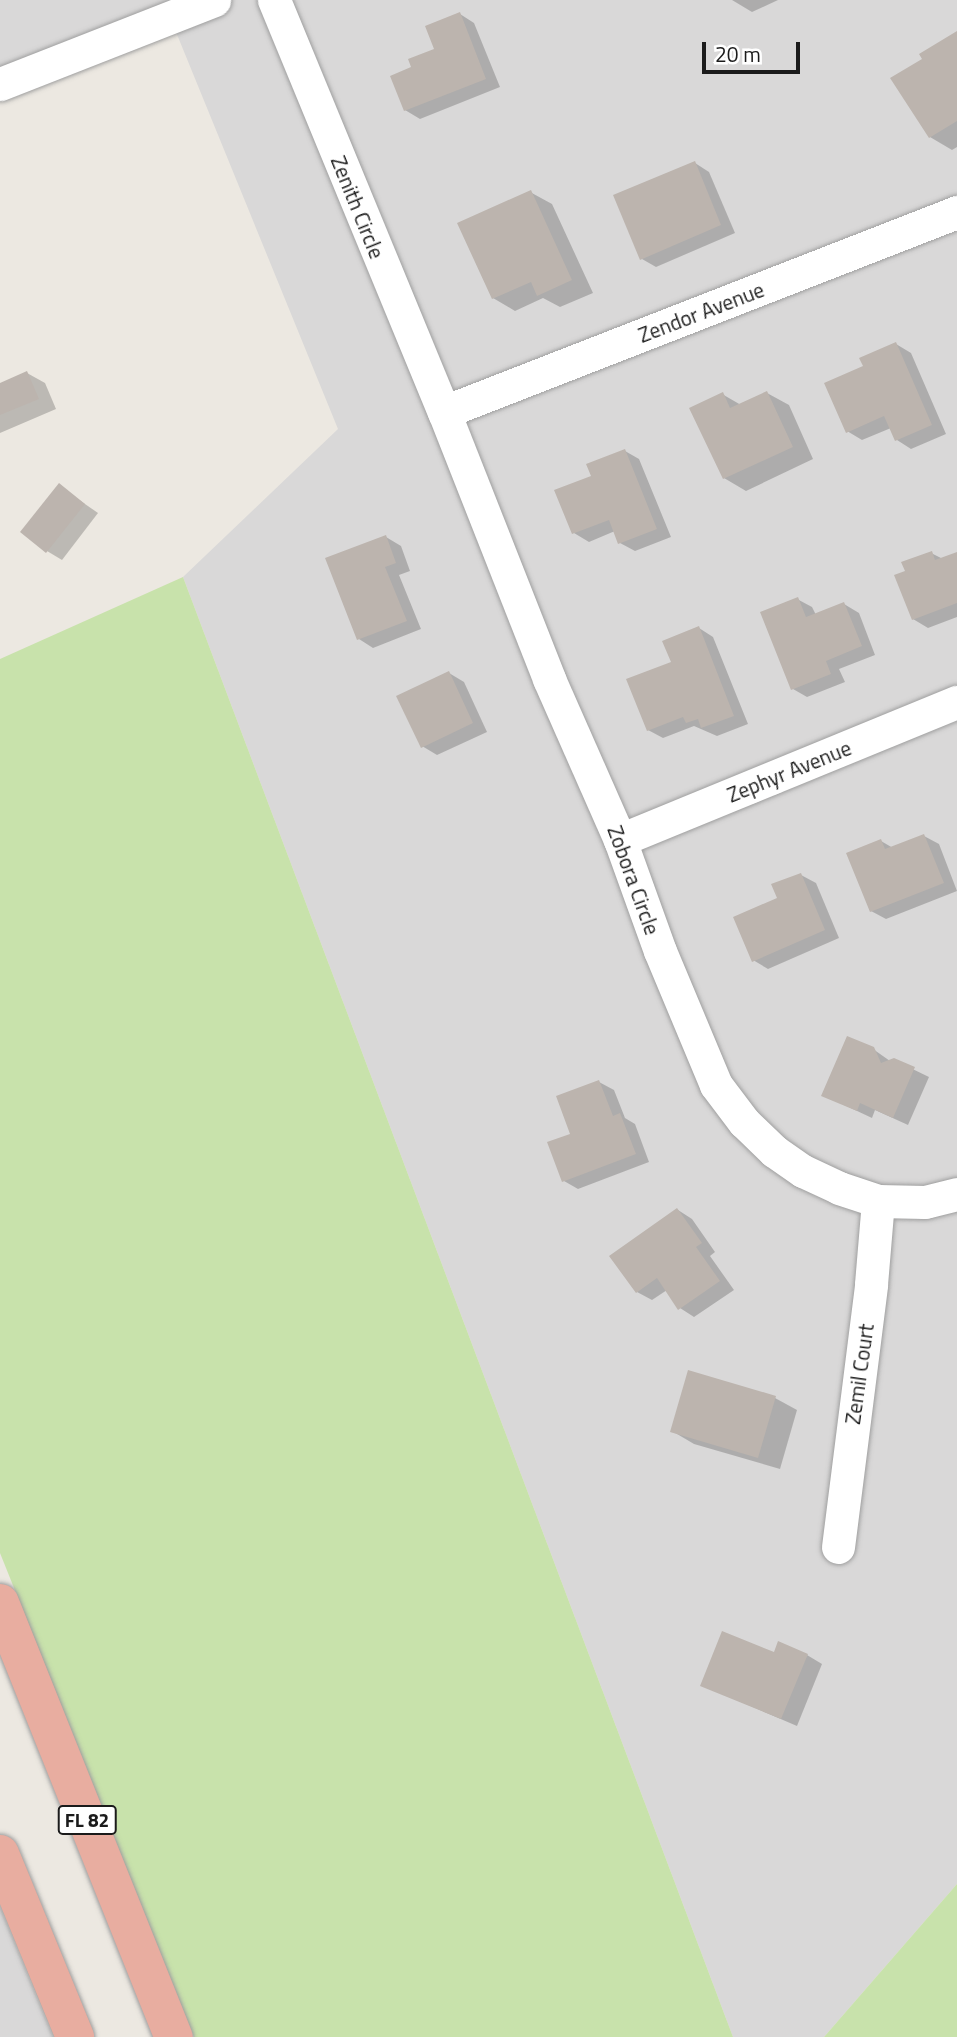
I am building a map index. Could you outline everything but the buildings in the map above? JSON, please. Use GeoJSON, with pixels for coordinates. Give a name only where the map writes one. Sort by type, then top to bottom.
{"type":"FeatureCollection","features":[{"type":"Feature","properties":{"kind":"highway","name":"FL 82"},"geometry":{"type":"LineString","coordinates":[[0,1604],[174,2037]]}},
{"type":"Feature","properties":{"kind":"highway"},"geometry":{"type":"LineString","coordinates":[[0,1854],[75,2037]]}},
{"type":"Feature","properties":{"kind":"street"},"geometry":{"type":"LineString","coordinates":[[0,84],[214,0]]}},
{"type":"Feature","properties":{"kind":"street","name":"Zenith Circle"},"geometry":{"type":"LineString","coordinates":[[274,0],[444,412]]}},
{"type":"Feature","properties":{"kind":"street","name":"Zendor Avenue"},"geometry":{"type":"LineString","coordinates":[[444,412],[957,212]]}},
{"type":"Feature","properties":{"kind":"street","name":"Zobora Circle"},"geometry":{"type":"LineString","coordinates":[[444,412],[549,679],[620,840],[660,951],[716,1085],[744,1122],[774,1151],[803,1171],[839,1188],[877,1201],[925,1202],[957,1194]]}},
{"type":"Feature","properties":{"kind":"street","name":"Zephyr Avenue"},"geometry":{"type":"LineString","coordinates":[[620,840],[957,702]]}},
{"type":"Feature","properties":{"kind":"street","name":"Zemil Court"},"geometry":{"type":"LineString","coordinates":[[838,1546],[871,1284],[877,1201]]}},
{"type":"Feature","properties":{"kind":"shaded area"},"geometry":{"type":"Polygon","coordinates":[[[0,0],[957,0],[957,1884],[824,2037],[733,2037],[183,577],[338,429],[167,10],[0,79],[0,0]]]}},
{"type":"Feature","properties":{"kind":"shaded area"},"geometry":{"type":"Polygon","coordinates":[[[0,1907],[53,2037],[0,2037],[0,1907]]]}},
{"type":"Feature","properties":{"kind":"green space"},"geometry":{"type":"Polygon","coordinates":[[[183,577],[733,2037],[194,2037],[0,1553],[0,659],[183,577]]]}},
{"type":"Feature","properties":{"kind":"green space"},"geometry":{"type":"Polygon","coordinates":[[[957,1884],[957,2037],[824,2037],[957,1884]]]}}]}
